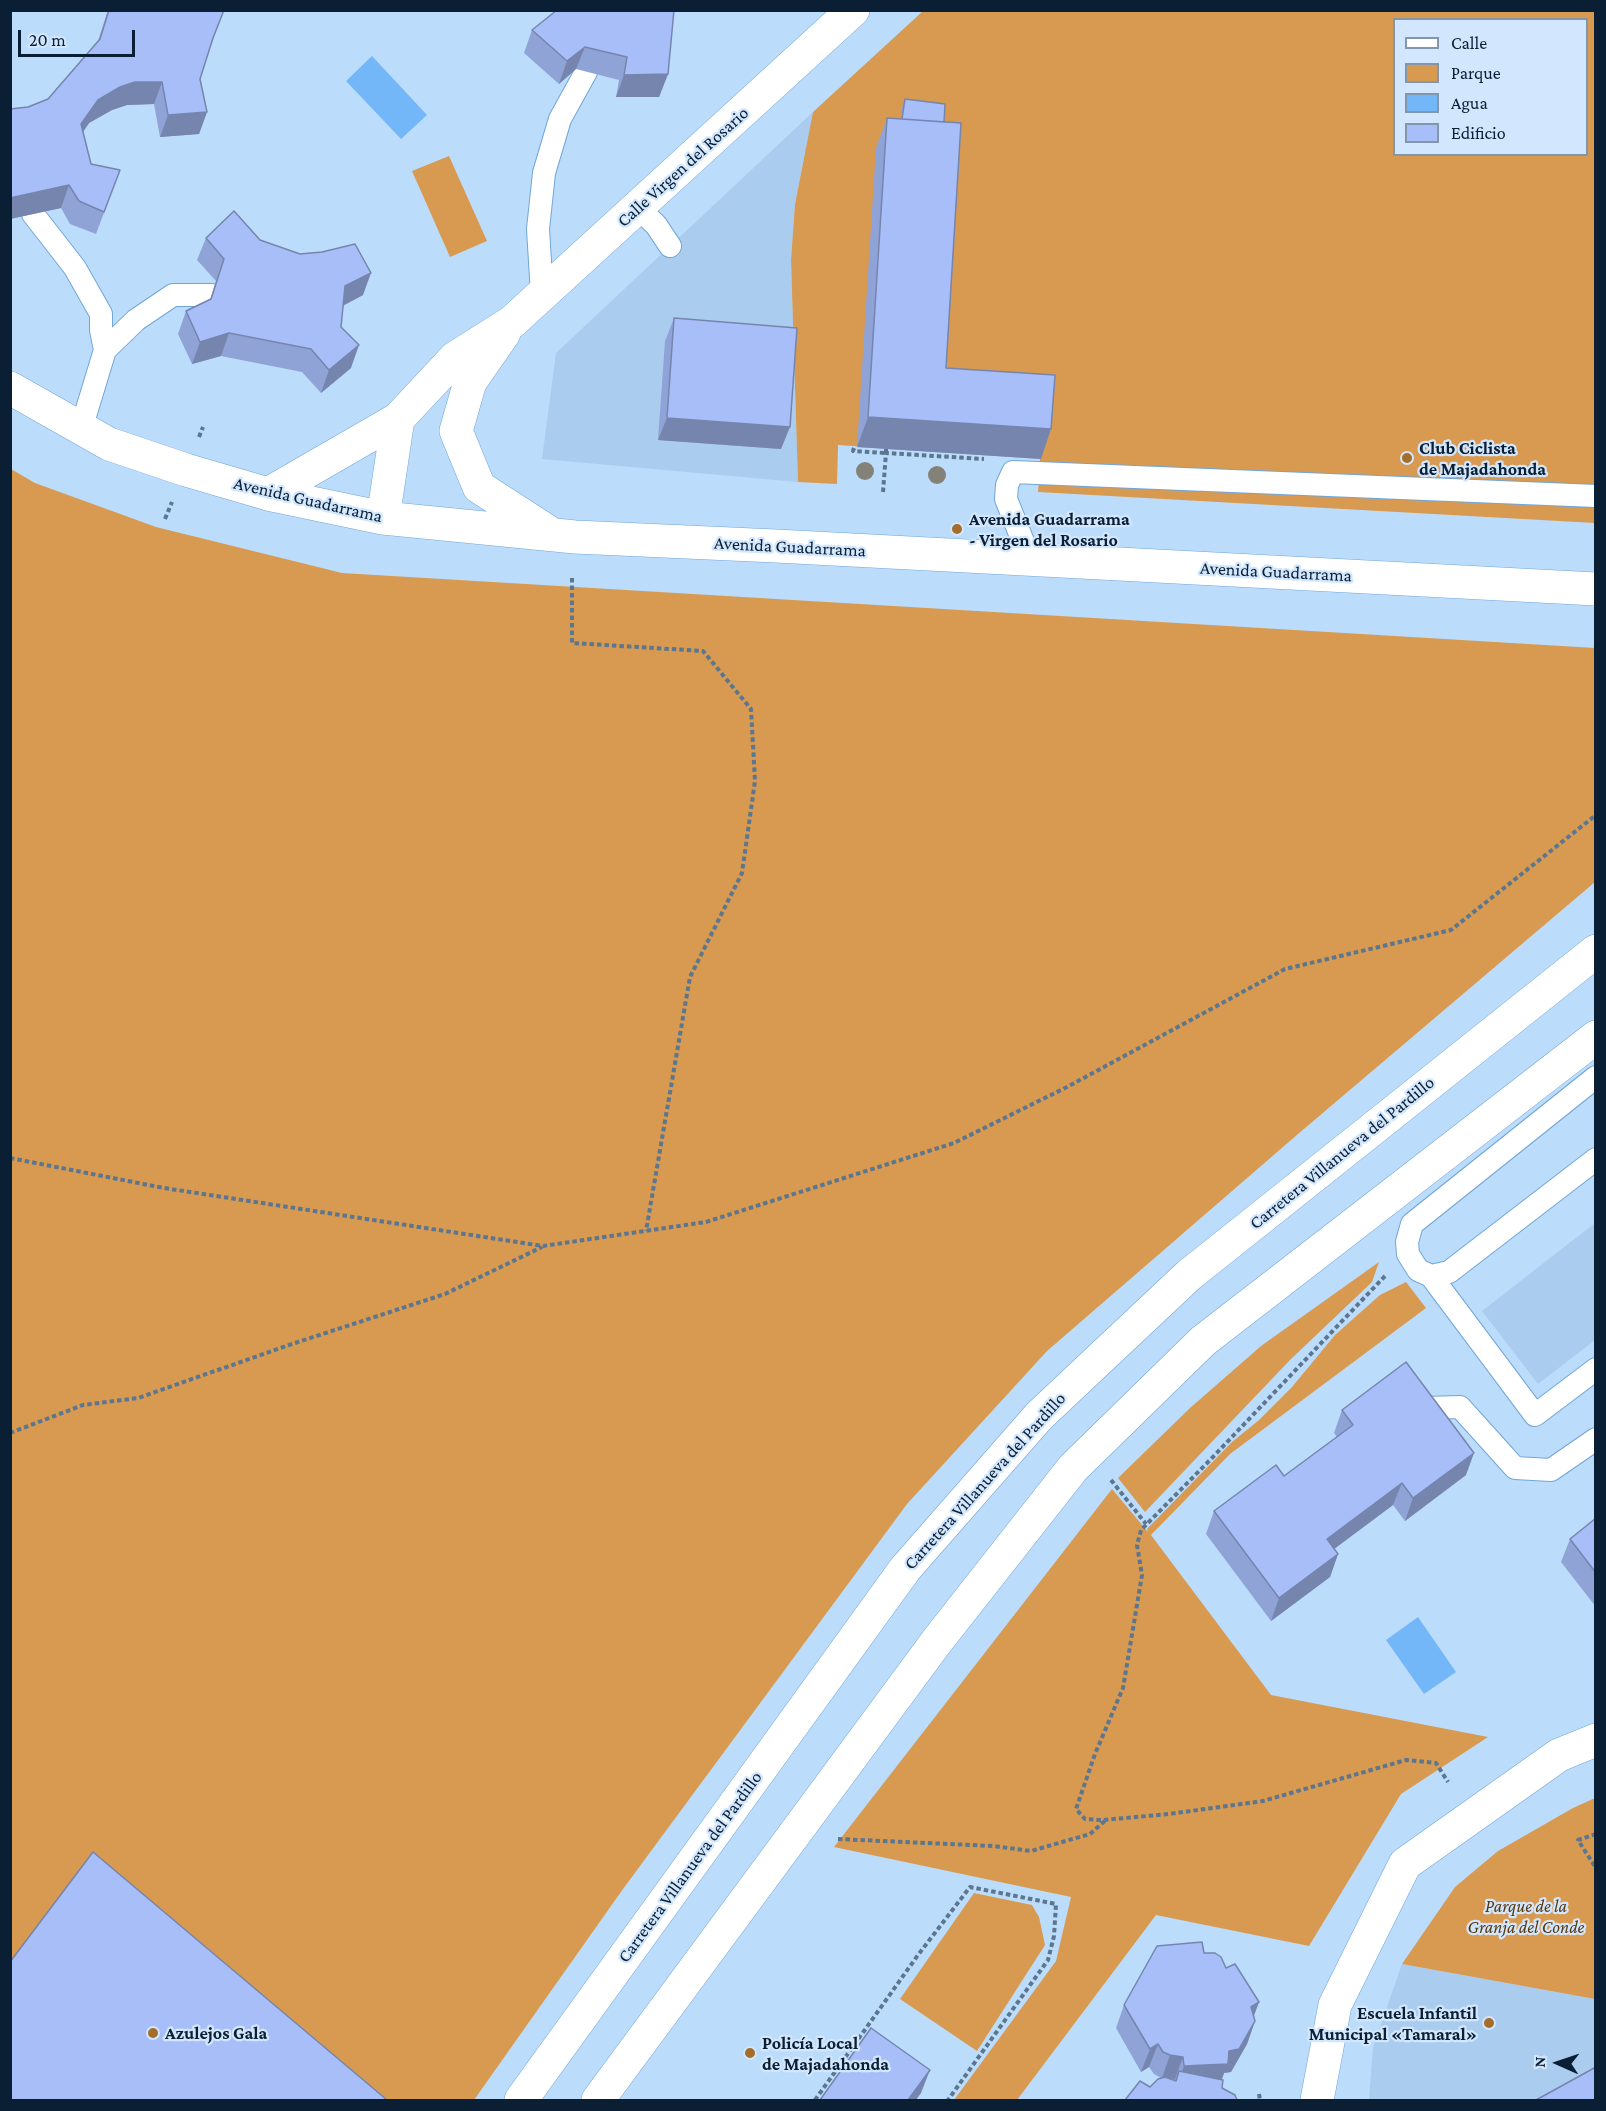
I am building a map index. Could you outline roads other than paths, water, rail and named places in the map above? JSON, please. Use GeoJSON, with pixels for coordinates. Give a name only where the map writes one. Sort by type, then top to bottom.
{"type":"FeatureCollection","features":[{"type":"Feature","properties":{"kind":"street","name":"Calle Virgen del Rosario"},"geometry":{"type":"LineString","coordinates":[[268,494],[398,419],[455,358],[512,322],[853,10]]}},
{"type":"Feature","properties":{"kind":"street","name":"Calle Virgen del Rosario"},"geometry":{"type":"LineString","coordinates":[[512,322],[470,382],[456,431],[479,487],[550,534]]}},
{"type":"Feature","properties":{"kind":"street","name":"Avenida Guadarrama"},"geometry":{"type":"LineString","coordinates":[[10,388],[109,444],[268,494],[383,518],[575,537],[1596,589]]}},
{"type":"Feature","properties":{"kind":"street"},"geometry":{"type":"LineString","coordinates":[[383,518],[398,419]]}},
{"type":"Feature","properties":{"kind":"street","name":"Carretera Villanueva del Pardillo"},"geometry":{"type":"LineString","coordinates":[[521,2100],[905,1569],[1039,1416],[1189,1275],[1596,951]]}},
{"type":"Feature","properties":{"kind":"street"},"geometry":{"type":"LineString","coordinates":[[598,2100],[937,1641],[1073,1468],[1203,1341],[1596,1037]]}},
{"type":"Feature","properties":{"kind":"street"},"geometry":{"type":"LineString","coordinates":[[1317,2100],[1335,2005],[1405,1864],[1559,1755],[1596,1740]]}},
{"type":"Feature","properties":{"kind":"lane"},"geometry":{"type":"LineString","coordinates":[[542,294],[538,229],[544,173],[560,119],[586,72]]}},
{"type":"Feature","properties":{"kind":"lane"},"geometry":{"type":"LineString","coordinates":[[638,208],[656,225],[670,246]]}},
{"type":"Feature","properties":{"kind":"lane"},"geometry":{"type":"LineString","coordinates":[[33,214],[75,268],[102,314],[101,330],[105,350],[81,429]]}},
{"type":"Feature","properties":{"kind":"lane"},"geometry":{"type":"LineString","coordinates":[[105,350],[136,320],[173,295],[212,295]]}},
{"type":"Feature","properties":{"kind":"lane"},"geometry":{"type":"LineString","coordinates":[[1030,559],[1006,499],[1007,485],[1013,472],[1596,496]]}},
{"type":"Feature","properties":{"kind":"lane"},"geometry":{"type":"LineString","coordinates":[[1596,1077],[1412,1224],[1407,1242],[1408,1254],[1418,1270],[1431,1276],[1535,1415],[1596,1369]]}},
{"type":"Feature","properties":{"kind":"lane"},"geometry":{"type":"LineString","coordinates":[[1431,1276],[1449,1272],[1596,1159]]}},
{"type":"Feature","properties":{"kind":"lane"},"geometry":{"type":"LineString","coordinates":[[1426,1408],[1460,1407],[1515,1468],[1551,1470],[1596,1438]]}},
{"type":"Feature","properties":{"kind":"water"},"geometry":{"type":"Polygon","coordinates":[[[372,56],[427,115],[401,139],[346,81],[372,56]]]}},
{"type":"Feature","properties":{"kind":"water"},"geometry":{"type":"Polygon","coordinates":[[[1418,1617],[1456,1672],[1424,1694],[1386,1640],[1418,1617]]]}},
{"type":"Feature","properties":{"kind":"place","name":"Club Ciclista de Majadahonda"},"geometry":{"type":"Point","coordinates":[1407,458]}},
{"type":"Feature","properties":{"kind":"place","name":"Avenida Guadarrama - Virgen del Rosario"},"geometry":{"type":"Point","coordinates":[957,529]}},
{"type":"Feature","properties":{"kind":"place","name":"Escuela Infantil Municipal «Tamaral»"},"geometry":{"type":"Point","coordinates":[1489,2023]}},
{"type":"Feature","properties":{"kind":"place","name":"Azulejos Gala"},"geometry":{"type":"Point","coordinates":[153,2033]}},
{"type":"Feature","properties":{"kind":"place","name":"Policía Local de Majadahonda"},"geometry":{"type":"Point","coordinates":[750,2053]}},
{"type":"Feature","properties":{"kind":"park label","name":"Parque de la Granja del Conde"},"geometry":{"type":"Point","coordinates":[1526,1916]}}]}
